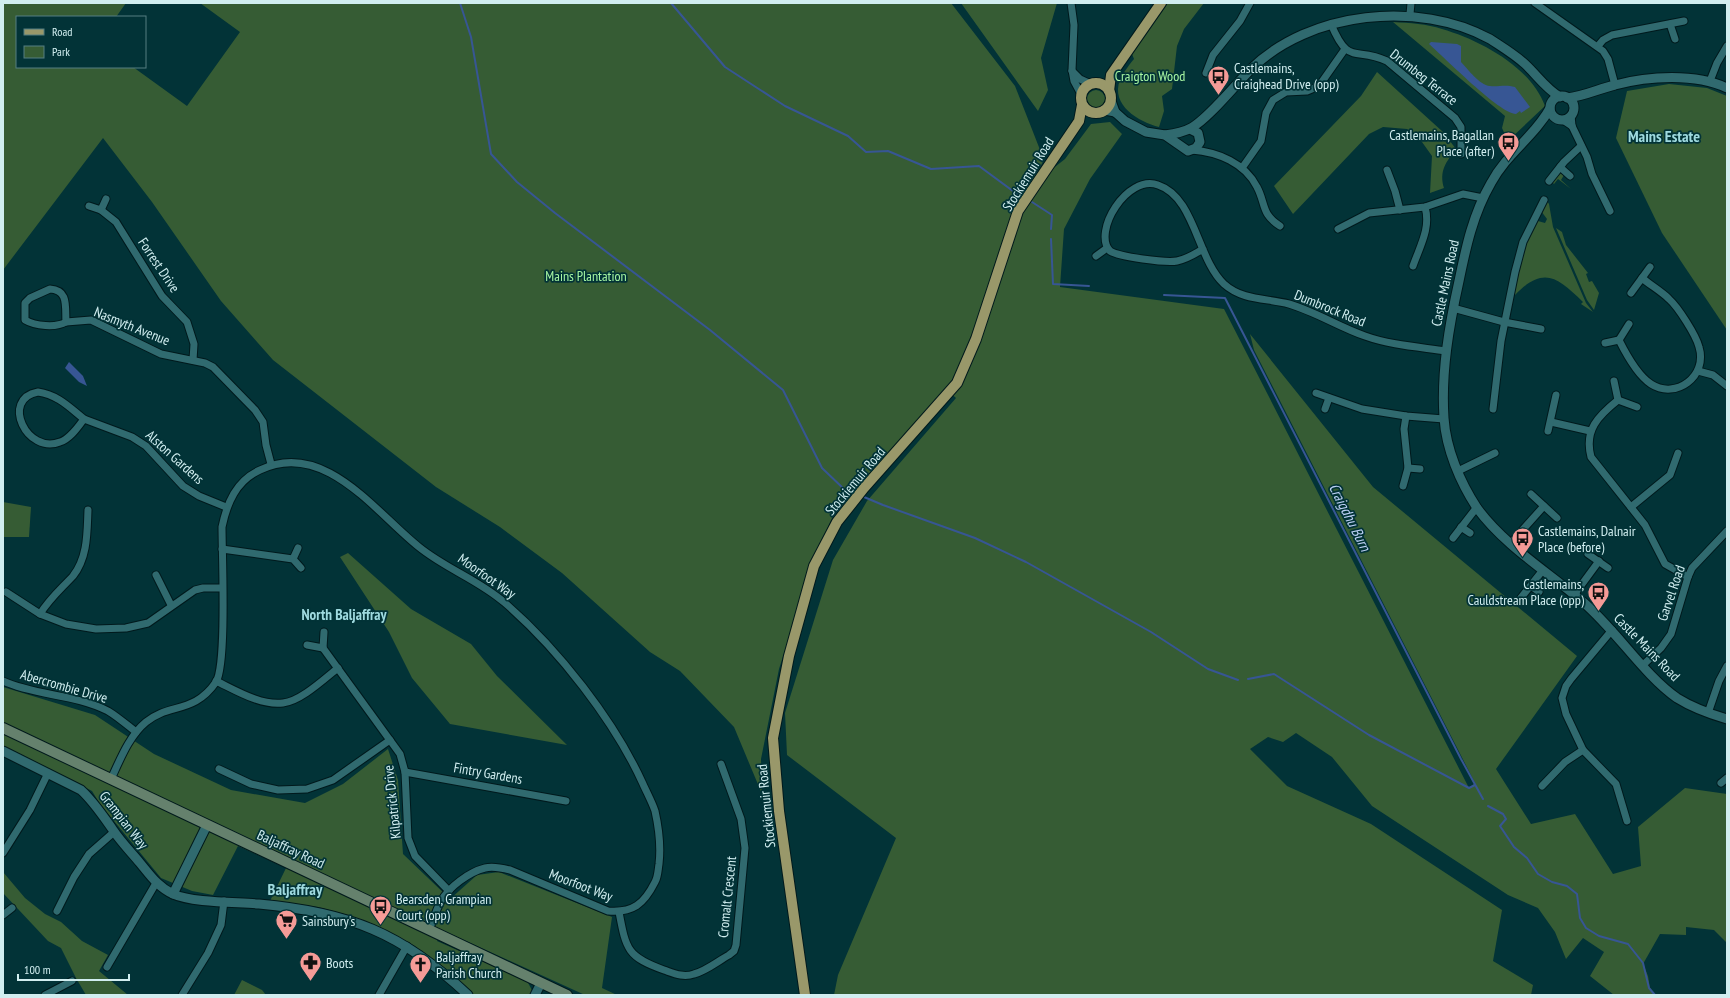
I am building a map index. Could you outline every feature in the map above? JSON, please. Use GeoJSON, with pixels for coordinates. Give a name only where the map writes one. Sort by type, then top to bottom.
{"type":"FeatureCollection","features":[{"type":"Feature","properties":{"kind":"main road"},"geometry":{"type":"LineString","coordinates":[[1111,75],[1110,111],[1093,113],[1087,110],[1082,105],[1081,94],[1084,89],[1111,75],[1161,3]]}},
{"type":"Feature","properties":{"kind":"main road"},"geometry":{"type":"LineString","coordinates":[[1093,84],[1103,85],[1110,96]]}},
{"type":"Feature","properties":{"kind":"main road","name":"Stockiemuir Road"},"geometry":{"type":"LineString","coordinates":[[804,995],[780,811],[773,738],[789,656],[814,566],[837,522],[864,488],[957,383],[976,339],[1018,211],[1079,121],[1082,105]]}},
{"type":"Feature","properties":{"kind":"main road","name":"Stockiemuir Road"},"geometry":{"type":"LineString","coordinates":[[1079,121],[1093,113]]}},
{"type":"Feature","properties":{"kind":"main road","name":"Baljaffray Road"},"geometry":{"type":"LineString","coordinates":[[3,728],[567,995]]}},
{"type":"Feature","properties":{"kind":"street"},"geometry":{"type":"LineString","coordinates":[[1071,3],[1074,26],[1072,70],[1074,81],[1081,94]]}},
{"type":"Feature","properties":{"kind":"street"},"geometry":{"type":"LineString","coordinates":[[1206,73],[1213,55],[1240,21],[1250,3]]}},
{"type":"Feature","properties":{"kind":"street"},"geometry":{"type":"LineString","coordinates":[[1410,14],[1411,3]]}},
{"type":"Feature","properties":{"kind":"street"},"geometry":{"type":"LineString","coordinates":[[1535,3],[1598,46],[1608,59],[1615,85]]}},
{"type":"Feature","properties":{"kind":"street"},"geometry":{"type":"LineString","coordinates":[[1192,150],[1192,134],[1202,119],[1261,59],[1296,37],[1353,17],[1386,14],[1410,14],[1452,23],[1489,38],[1525,64],[1548,89],[1564,97]]}},
{"type":"Feature","properties":{"kind":"street"},"geometry":{"type":"LineString","coordinates":[[1598,46],[1612,35],[1684,20]]}},
{"type":"Feature","properties":{"kind":"street"},"geometry":{"type":"LineString","coordinates":[[1242,168],[1261,141],[1266,113],[1273,100],[1286,92],[1307,91],[1319,86],[1345,49],[1337,38],[1331,24]]}},
{"type":"Feature","properties":{"kind":"street"},"geometry":{"type":"LineString","coordinates":[[1670,24],[1675,39]]}},
{"type":"Feature","properties":{"kind":"street"},"geometry":{"type":"LineString","coordinates":[[1710,81],[1717,63],[1727,46]]}},
{"type":"Feature","properties":{"kind":"street","name":"Drumbeg Terrace"},"geometry":{"type":"LineString","coordinates":[[1345,49],[1351,53],[1376,57],[1387,61],[1455,118],[1461,127],[1461,154]]}},
{"type":"Feature","properties":{"kind":"street"},"geometry":{"type":"LineString","coordinates":[[1072,70],[1080,79],[1093,84]]}},
{"type":"Feature","properties":{"kind":"street"},"geometry":{"type":"LineString","coordinates":[[1550,106],[1554,99],[1583,96],[1615,85],[1666,78],[1710,81],[1727,88]]}},
{"type":"Feature","properties":{"kind":"street"},"geometry":{"type":"LineString","coordinates":[[1548,89],[1552,114],[1566,115]]}},
{"type":"Feature","properties":{"kind":"street"},"geometry":{"type":"LineString","coordinates":[[1542,123],[1566,115],[1583,96]]}},
{"type":"Feature","properties":{"kind":"street"},"geometry":{"type":"LineString","coordinates":[[1564,97],[1566,115],[1610,211]]}},
{"type":"Feature","properties":{"kind":"street","name":"Castle Mains Road"},"geometry":{"type":"LineString","coordinates":[[1550,106],[1542,123],[1502,164],[1475,215],[1453,308],[1446,350],[1444,419],[1449,447],[1458,471],[1477,507],[1510,544],[1574,595],[1612,630],[1643,665],[1677,698],[1708,713],[1727,719]]}},
{"type":"Feature","properties":{"kind":"street"},"geometry":{"type":"LineString","coordinates":[[1110,111],[1137,129],[1165,135],[1192,134],[1208,151]]}},
{"type":"Feature","properties":{"kind":"street"},"geometry":{"type":"LineString","coordinates":[[1178,143],[1178,137],[1192,134]]}},
{"type":"Feature","properties":{"kind":"street"},"geometry":{"type":"LineString","coordinates":[[1165,135],[1178,143],[1184,150],[1208,151],[1227,158],[1242,168],[1258,188],[1266,212],[1274,222],[1280,226]]}},
{"type":"Feature","properties":{"kind":"street"},"geometry":{"type":"LineString","coordinates":[[1549,181],[1560,167],[1581,146]]}},
{"type":"Feature","properties":{"kind":"street"},"geometry":{"type":"LineString","coordinates":[[1560,167],[1570,176]]}},
{"type":"Feature","properties":{"kind":"street"},"geometry":{"type":"LineString","coordinates":[[1387,170],[1400,210]]}},
{"type":"Feature","properties":{"kind":"street","name":"Dumbrock Road"},"geometry":{"type":"LineString","coordinates":[[1107,248],[1105,236],[1109,222],[1120,201],[1130,190],[1147,183],[1159,185],[1178,199],[1219,278],[1230,288],[1242,295],[1304,309],[1377,340],[1446,350]]}},
{"type":"Feature","properties":{"kind":"street"},"geometry":{"type":"LineString","coordinates":[[1338,229],[1364,214],[1424,206],[1457,194],[1470,194],[1483,198]]}},
{"type":"Feature","properties":{"kind":"street"},"geometry":{"type":"LineString","coordinates":[[101,210],[106,199]]}},
{"type":"Feature","properties":{"kind":"street"},"geometry":{"type":"LineString","coordinates":[[1493,409],[1504,322],[1523,242],[1544,200]]}},
{"type":"Feature","properties":{"kind":"street","name":"Forrest Drive"},"geometry":{"type":"LineString","coordinates":[[89,206],[101,210],[116,222],[162,296],[187,322],[194,344],[193,360]]}},
{"type":"Feature","properties":{"kind":"street"},"geometry":{"type":"LineString","coordinates":[[1413,266],[1426,234],[1427,214],[1424,206]]}},
{"type":"Feature","properties":{"kind":"street"},"geometry":{"type":"LineString","coordinates":[[1266,212],[1273,208]]}},
{"type":"Feature","properties":{"kind":"street"},"geometry":{"type":"LineString","coordinates":[[1096,256],[1107,248],[1117,255],[1169,261],[1187,258],[1203,249]]}},
{"type":"Feature","properties":{"kind":"street"},"geometry":{"type":"LineString","coordinates":[[1632,293],[1650,267]]}},
{"type":"Feature","properties":{"kind":"street"},"geometry":{"type":"LineString","coordinates":[[1618,340],[1640,375],[1652,385],[1659,388],[1669,389],[1683,386],[1694,377],[1698,371],[1700,351],[1696,340],[1669,299],[1642,278]]}},
{"type":"Feature","properties":{"kind":"street","name":"Nasmyth Avenue"},"geometry":{"type":"LineString","coordinates":[[66,322],[65,299],[63,294],[57,289],[50,289],[30,298],[25,303],[25,320],[32,324],[61,324],[66,322],[91,320],[161,354],[193,360],[214,367],[255,410],[263,422],[266,445],[271,464]]}},
{"type":"Feature","properties":{"kind":"street"},"geometry":{"type":"LineString","coordinates":[[1453,308],[1504,322],[1541,329]]}},
{"type":"Feature","properties":{"kind":"street"},"geometry":{"type":"LineString","coordinates":[[1605,343],[1618,340],[1629,324]]}},
{"type":"Feature","properties":{"kind":"street"},"geometry":{"type":"LineString","coordinates":[[1698,371],[1713,375],[1727,386]]}},
{"type":"Feature","properties":{"kind":"street"},"geometry":{"type":"LineString","coordinates":[[1614,381],[1618,400]]}},
{"type":"Feature","properties":{"kind":"street","name":"Alston Gardens"},"geometry":{"type":"LineString","coordinates":[[84,419],[73,433],[60,442],[42,444],[30,438],[20,429],[13,416],[15,406],[20,399],[28,394],[38,392],[49,394],[61,400],[84,419],[132,437],[146,446],[183,486],[199,496],[226,507]]}},
{"type":"Feature","properties":{"kind":"street"},"geometry":{"type":"LineString","coordinates":[[1316,393],[1362,409],[1406,416],[1444,419]]}},
{"type":"Feature","properties":{"kind":"street"},"geometry":{"type":"LineString","coordinates":[[1548,431],[1556,395]]}},
{"type":"Feature","properties":{"kind":"street"},"geometry":{"type":"LineString","coordinates":[[1325,409],[1329,398]]}},
{"type":"Feature","properties":{"kind":"street"},"geometry":{"type":"LineString","coordinates":[[1618,400],[1638,406]]}},
{"type":"Feature","properties":{"kind":"street"},"geometry":{"type":"LineString","coordinates":[[1618,400],[1598,417],[1590,431],[1589,444],[1591,458],[1631,507],[1648,531],[1662,560],[1671,568],[1688,577]]}},
{"type":"Feature","properties":{"kind":"street"},"geometry":{"type":"LineString","coordinates":[[1402,486],[1408,468],[1404,429],[1406,416]]}},
{"type":"Feature","properties":{"kind":"street"},"geometry":{"type":"LineString","coordinates":[[1551,422],[1590,431]]}},
{"type":"Feature","properties":{"kind":"street"},"geometry":{"type":"LineString","coordinates":[[1458,471],[1495,453]]}},
{"type":"Feature","properties":{"kind":"street"},"geometry":{"type":"LineString","coordinates":[[1631,507],[1670,475],[1678,454]]}},
{"type":"Feature","properties":{"kind":"street","name":"Moorfoot Way"},"geometry":{"type":"LineString","coordinates":[[111,779],[136,732],[147,721],[161,714],[191,705],[203,697],[216,681],[222,658],[222,527],[226,507],[232,495],[252,474],[271,464],[293,461],[314,465],[332,473],[353,489],[427,553],[471,578],[505,602],[537,633],[599,708],[632,761],[654,811],[661,849],[657,878],[645,900],[633,909],[619,912],[608,911],[510,870],[498,867],[486,867],[476,871],[449,891],[442,901],[429,930]]}},
{"type":"Feature","properties":{"kind":"street"},"geometry":{"type":"LineString","coordinates":[[1408,468],[1420,469]]}},
{"type":"Feature","properties":{"kind":"street"},"geometry":{"type":"LineString","coordinates":[[1530,494],[1557,518]]}},
{"type":"Feature","properties":{"kind":"street"},"geometry":{"type":"LineString","coordinates":[[1510,544],[1544,506]]}},
{"type":"Feature","properties":{"kind":"street"},"geometry":{"type":"LineString","coordinates":[[1453,538],[1477,507]]}},
{"type":"Feature","properties":{"kind":"street"},"geometry":{"type":"LineString","coordinates":[[40,614],[49,599],[73,575],[84,555],[87,538],[88,510]]}},
{"type":"Feature","properties":{"kind":"street"},"geometry":{"type":"LineString","coordinates":[[1461,527],[1470,533]]}},
{"type":"Feature","properties":{"kind":"street","name":"Garvel Road"},"geometry":{"type":"LineString","coordinates":[[1643,665],[1660,648],[1671,634],[1688,577],[1695,564],[1727,531]]}},
{"type":"Feature","properties":{"kind":"street"},"geometry":{"type":"LineString","coordinates":[[293,559],[298,548]]}},
{"type":"Feature","properties":{"kind":"street"},"geometry":{"type":"LineString","coordinates":[[222,549],[293,559],[301,568]]}},
{"type":"Feature","properties":{"kind":"street"},"geometry":{"type":"LineString","coordinates":[[1588,554],[1608,568]]}},
{"type":"Feature","properties":{"kind":"street"},"geometry":{"type":"LineString","coordinates":[[1574,595],[1599,561]]}},
{"type":"Feature","properties":{"kind":"street"},"geometry":{"type":"LineString","coordinates":[[1520,599],[1543,570]]}},
{"type":"Feature","properties":{"kind":"street"},"geometry":{"type":"LineString","coordinates":[[156,575],[171,605]]}},
{"type":"Feature","properties":{"kind":"street"},"geometry":{"type":"LineString","coordinates":[[1531,586],[1539,592]]}},
{"type":"Feature","properties":{"kind":"street"},"geometry":{"type":"LineString","coordinates":[[6,592],[40,614],[66,624],[88,628],[126,628],[148,623],[171,605],[195,590],[203,588],[222,588]]}},
{"type":"Feature","properties":{"kind":"street"},"geometry":{"type":"LineString","coordinates":[[1612,630],[1571,679],[1563,692],[1562,698],[1566,714],[1583,750],[1616,784],[1627,821]]}},
{"type":"Feature","properties":{"kind":"street"},"geometry":{"type":"LineString","coordinates":[[307,645],[323,648],[324,632]]}},
{"type":"Feature","properties":{"kind":"street","name":"Kilpatrick Drive"},"geometry":{"type":"LineString","coordinates":[[323,648],[400,754],[405,772],[408,838],[412,850],[449,891]]}},
{"type":"Feature","properties":{"kind":"street"},"geometry":{"type":"LineString","coordinates":[[1708,713],[1719,681],[1727,666]]}},
{"type":"Feature","properties":{"kind":"street"},"geometry":{"type":"LineString","coordinates":[[216,681],[262,701],[284,703],[302,695],[338,668]]}},
{"type":"Feature","properties":{"kind":"street","name":"Abercrombie Drive"},"geometry":{"type":"LineString","coordinates":[[3,680],[26,689],[80,701],[108,711],[136,732]]}},
{"type":"Feature","properties":{"kind":"street"},"geometry":{"type":"LineString","coordinates":[[219,769],[251,784],[278,790],[307,789],[333,780],[390,740]]}},
{"type":"Feature","properties":{"kind":"street"},"geometry":{"type":"LineString","coordinates":[[1542,786],[1565,762],[1583,750]]}},
{"type":"Feature","properties":{"kind":"street","name":"Grampian Way"},"geometry":{"type":"LineString","coordinates":[[3,751],[81,790],[92,800],[114,832],[156,883],[173,894],[192,898],[319,912],[376,930],[407,946],[440,970],[468,995]]}},
{"type":"Feature","properties":{"kind":"street","name":"Cromalt Crescent"},"geometry":{"type":"LineString","coordinates":[[619,912],[624,940],[639,960],[679,975],[693,975],[734,951],[736,945],[745,848],[741,819],[721,764]]}},
{"type":"Feature","properties":{"kind":"street","name":"Fintry Gardens"},"geometry":{"type":"LineString","coordinates":[[405,772],[566,801]]}},
{"type":"Feature","properties":{"kind":"street"},"geometry":{"type":"LineString","coordinates":[[3,852],[30,810],[48,773]]}},
{"type":"Feature","properties":{"kind":"street"},"geometry":{"type":"LineString","coordinates":[[173,894],[207,825]]}},
{"type":"Feature","properties":{"kind":"street"},"geometry":{"type":"LineString","coordinates":[[58,911],[74,877],[89,854],[114,832]]}},
{"type":"Feature","properties":{"kind":"street"},"geometry":{"type":"LineString","coordinates":[[107,968],[156,883]]}},
{"type":"Feature","properties":{"kind":"street"},"geometry":{"type":"LineString","coordinates":[[182,995],[208,953],[221,925],[224,901]]}},
{"type":"Feature","properties":{"kind":"street"},"geometry":{"type":"LineString","coordinates":[[3,914],[12,908]]}},
{"type":"Feature","properties":{"kind":"street"},"geometry":{"type":"LineString","coordinates":[[379,995],[407,946]]}},
{"type":"Feature","properties":{"kind":"street"},"geometry":{"type":"LineString","coordinates":[[45,995],[72,981]]}},
{"type":"Feature","properties":{"kind":"street"},"geometry":{"type":"LineString","coordinates":[[535,995],[541,983]]}},
{"type":"Feature","properties":{"kind":"green space","name":"Mains Plantation"},"geometry":{"type":"Polygon","coordinates":[[[3,3],[126,3],[117,16],[16,16],[16,68],[134,68],[187,106],[240,32],[200,3],[951,3],[1015,86],[1044,160],[1028,188],[1065,159],[1091,124],[1110,122],[1122,134],[1090,179],[1064,229],[1060,287],[1224,309],[1469,788],[1475,783],[1254,350],[1250,334],[1373,487],[1577,656],[1496,769],[1531,824],[1575,814],[1613,874],[1641,866],[1638,827],[1685,788],[1727,794],[1727,943],[1714,930],[1686,927],[1686,935],[1660,934],[1643,964],[1648,976],[1650,988],[1655,995],[1614,995],[1590,976],[1604,952],[1583,938],[1566,959],[1555,932],[1538,908],[1508,895],[1372,806],[1332,757],[1296,733],[1283,742],[1268,737],[1250,749],[1287,786],[1371,824],[1502,910],[1493,961],[1533,985],[1531,995],[834,995],[838,975],[896,838],[787,755],[785,713],[833,560],[867,501],[956,398],[947,390],[833,516],[817,550],[779,669],[761,759],[762,794],[734,727],[680,671],[650,652],[562,573],[500,527],[436,487],[273,360],[221,301],[152,202],[103,138],[3,270],[3,3]]]}},
{"type":"Feature","properties":{"kind":"green space"},"geometry":{"type":"Polygon","coordinates":[[[961,3],[1057,3],[1041,58],[1048,90],[1038,111],[961,3]]]}},
{"type":"Feature","properties":{"kind":"green space","name":"Craigton Wood"},"geometry":{"type":"Polygon","coordinates":[[[1168,3],[1204,3],[1184,29],[1177,46],[1172,89],[1162,96],[1164,111],[1159,127],[1151,125],[1135,117],[1128,111],[1119,97],[1118,89],[1121,77],[1134,59],[1132,54],[1168,3]]]}},
{"type":"Feature","properties":{"kind":"green space"},"geometry":{"type":"Polygon","coordinates":[[[1393,22],[1436,27],[1472,40],[1488,48],[1516,67],[1528,79],[1538,92],[1545,106],[1508,141],[1502,128],[1505,116],[1393,22]]]}},
{"type":"Feature","properties":{"kind":"green space"},"geometry":{"type":"Polygon","coordinates":[[[1377,72],[1443,132],[1456,149],[1444,167],[1442,177],[1444,188],[1430,193],[1432,156],[1422,142],[1407,129],[1383,127],[1369,134],[1293,214],[1274,186],[1361,96],[1377,72]]]}},
{"type":"Feature","properties":{"kind":"green space"},"geometry":{"type":"Polygon","coordinates":[[[1669,84],[1707,88],[1727,96],[1727,330],[1662,233],[1616,138],[1627,91],[1669,84]]]}},
{"type":"Feature","properties":{"kind":"green space"},"geometry":{"type":"Polygon","coordinates":[[[1096,90],[1102,93],[1105,99],[1102,105],[1096,108],[1090,105],[1087,99],[1090,93],[1096,90]]]}},
{"type":"Feature","properties":{"kind":"green space"},"geometry":{"type":"Polygon","coordinates":[[[1562,173],[1564,175],[1561,180],[1571,189],[1558,179],[1554,184],[1552,182],[1559,174],[1562,173]]]}},
{"type":"Feature","properties":{"kind":"green space"},"geometry":{"type":"Polygon","coordinates":[[[1547,201],[1549,204],[1553,227],[1586,303],[1593,312],[1581,304],[1583,302],[1566,287],[1558,281],[1550,278],[1534,280],[1515,295],[1514,293],[1523,251],[1535,222],[1538,221],[1545,223],[1547,219],[1541,211],[1547,201]]]}},
{"type":"Feature","properties":{"kind":"green space"},"geometry":{"type":"Polygon","coordinates":[[[1556,228],[1562,232],[1566,245],[1588,273],[1586,274],[1589,282],[1592,281],[1599,293],[1594,310],[1587,300],[1556,228]]]}},
{"type":"Feature","properties":{"kind":"green space"},"geometry":{"type":"Polygon","coordinates":[[[3,502],[31,507],[29,537],[3,537],[3,502]]]}},
{"type":"Feature","properties":{"kind":"green space"},"geometry":{"type":"Polygon","coordinates":[[[348,553],[411,609],[471,644],[497,676],[567,745],[450,724],[412,678],[389,632],[340,557],[348,553]]]}},
{"type":"Feature","properties":{"kind":"green space"},"geometry":{"type":"Polygon","coordinates":[[[3,687],[95,715],[154,754],[231,790],[305,803],[343,784],[388,749],[398,780],[403,854],[450,899],[477,875],[499,872],[612,917],[602,988],[617,995],[585,995],[442,930],[437,941],[527,981],[533,992],[531,995],[474,995],[415,946],[376,926],[348,915],[318,907],[270,901],[286,868],[238,846],[213,895],[192,891],[161,878],[100,804],[92,791],[3,746],[3,687]]]}},
{"type":"Feature","properties":{"kind":"green space"},"geometry":{"type":"Polygon","coordinates":[[[3,872],[25,898],[45,914],[61,922],[82,941],[108,955],[99,971],[128,995],[86,995],[61,948],[48,941],[3,893],[3,872]]]}},
{"type":"Feature","properties":{"kind":"green space"},"geometry":{"type":"Polygon","coordinates":[[[242,980],[262,990],[266,995],[234,995],[242,980]]]}},
{"type":"Feature","properties":{"kind":"water"},"geometry":{"type":"Polygon","coordinates":[[[1431,42],[1457,44],[1461,46],[1461,62],[1478,80],[1490,86],[1515,87],[1530,107],[1521,113],[1520,111],[1516,114],[1508,112],[1472,84],[1429,44],[1431,42]]]}},
{"type":"Feature","properties":{"kind":"water"},"geometry":{"type":"Polygon","coordinates":[[[69,362],[83,376],[87,386],[79,382],[65,368],[69,362]]]}},
{"type":"Feature","properties":{"kind":"waterway"},"geometry":{"type":"LineString","coordinates":[[460,3],[471,37],[491,154],[517,182],[555,213],[710,330],[783,390],[822,468],[846,491],[852,492]]}},
{"type":"Feature","properties":{"kind":"waterway"},"geometry":{"type":"LineString","coordinates":[[671,3],[725,67],[785,106],[848,136],[866,152],[888,151],[931,169],[979,166],[1021,197]]}},
{"type":"Feature","properties":{"kind":"waterway"},"geometry":{"type":"LineString","coordinates":[[1032,202],[1052,215],[1051,229]]}},
{"type":"Feature","properties":{"kind":"waterway"},"geometry":{"type":"LineString","coordinates":[[1051,239],[1053,284],[1089,286]]}},
{"type":"Feature","properties":{"kind":"waterway","name":"Craigdhu Burn"},"geometry":{"type":"LineString","coordinates":[[1164,295],[1225,298],[1461,759],[1483,799]]}},
{"type":"Feature","properties":{"kind":"waterway"},"geometry":{"type":"LineString","coordinates":[[864,497],[975,538],[1026,562],[1151,632],[1208,669],[1238,680]]}},
{"type":"Feature","properties":{"kind":"waterway"},"geometry":{"type":"LineString","coordinates":[[1248,679],[1274,674],[1369,735],[1469,788],[1475,785]]}},
{"type":"Feature","properties":{"kind":"waterway","name":"Craigdhu Burn"},"geometry":{"type":"LineString","coordinates":[[1488,806],[1503,814],[1506,819],[1500,826],[1514,847],[1527,858],[1538,874],[1552,882],[1567,886],[1577,894],[1580,918],[1586,928],[1599,936],[1628,944],[1643,963],[1649,988],[1655,995]]}},
{"type":"Feature","properties":{"kind":"place","name":"Castlemains, Craighead Drive (opp)"},"geometry":{"type":"Point","coordinates":[1218,96]}},
{"type":"Feature","properties":{"kind":"place","name":"Castlemains, Bagallan Place (after)"},"geometry":{"type":"Point","coordinates":[1509,162]}},
{"type":"Feature","properties":{"kind":"place","name":"Castlemains, Dalnair Place (before)"},"geometry":{"type":"Point","coordinates":[1522,558]}},
{"type":"Feature","properties":{"kind":"place","name":"Castlemains, Cauldstream Place (opp)"},"geometry":{"type":"Point","coordinates":[1599,612]}},
{"type":"Feature","properties":{"kind":"place","name":"Bearsden, Grampian Court (opp)"},"geometry":{"type":"Point","coordinates":[381,926]}},
{"type":"Feature","properties":{"kind":"place","name":"Sainsbury's"},"geometry":{"type":"Point","coordinates":[287,940]}},
{"type":"Feature","properties":{"kind":"place","name":"Boots"},"geometry":{"type":"Point","coordinates":[310,982]}},
{"type":"Feature","properties":{"kind":"place","name":"Baljaffray Parish Church"},"geometry":{"type":"Point","coordinates":[421,984]}},
{"type":"Feature","properties":{"kind":"district","name":"Mains Estate"},"geometry":{"type":"Point","coordinates":[1664,136]}},
{"type":"Feature","properties":{"kind":"district","name":"North Baljaffray"},"geometry":{"type":"Point","coordinates":[344,614]}},
{"type":"Feature","properties":{"kind":"district","name":"Baljaffray"},"geometry":{"type":"Point","coordinates":[295,889]}}]}
